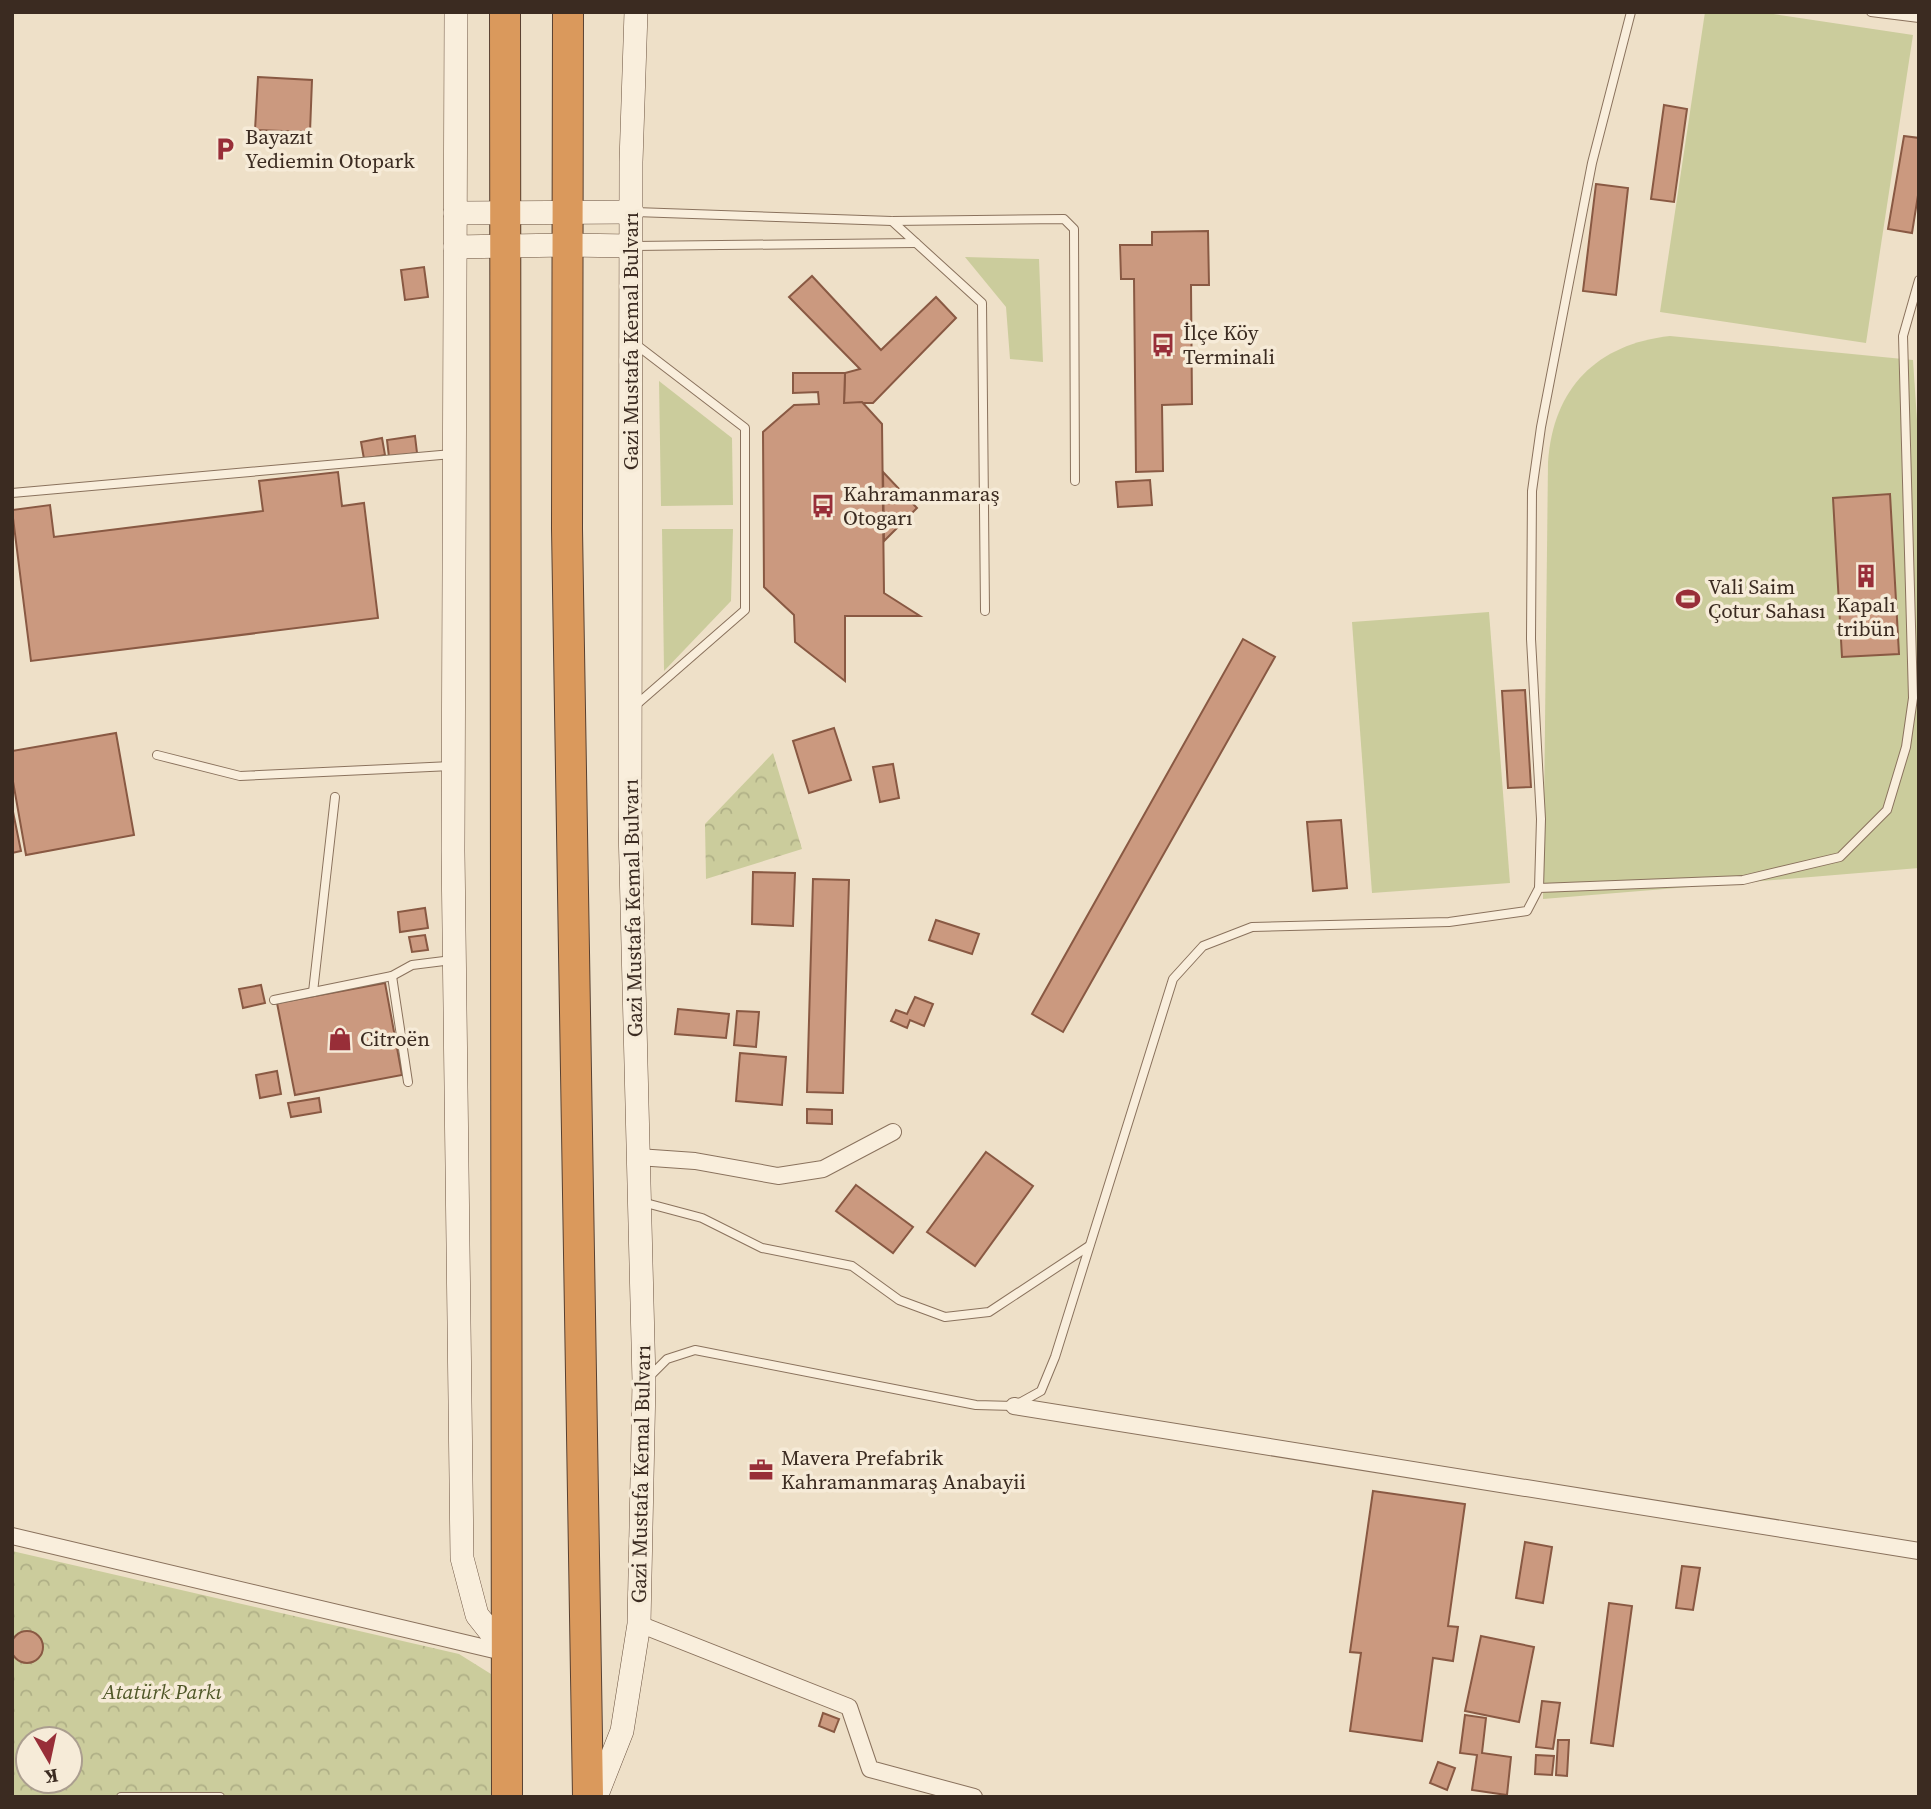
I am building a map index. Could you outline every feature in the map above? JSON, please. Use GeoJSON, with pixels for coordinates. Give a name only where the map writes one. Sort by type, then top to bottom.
{"type":"FeatureCollection","features":[{"type":"Feature","properties":{"kind":"highway"},"geometry":{"type":"LineString","coordinates":[[505,12],[507,1797]]}},
{"type":"Feature","properties":{"kind":"highway"},"geometry":{"type":"LineString","coordinates":[[568,12],[567,543],[588,1797]]}},
{"type":"Feature","properties":{"kind":"street"},"geometry":{"type":"LineString","coordinates":[[456,12],[454,766],[462,1558],[477,1615],[507,1653]]}},
{"type":"Feature","properties":{"kind":"street","name":"Gazi Mustafa Kemal Bulvarı"},"geometry":{"type":"LineString","coordinates":[[596,1797],[622,1731],[639,1624],[644,1382],[630,826],[631,162],[637,14]]}},
{"type":"Feature","properties":{"kind":"street"},"geometry":{"type":"LineString","coordinates":[[455,213],[632,212]]}},
{"type":"Feature","properties":{"kind":"street"},"geometry":{"type":"LineString","coordinates":[[455,247],[631,246]]}},
{"type":"Feature","properties":{"kind":"street"},"geometry":{"type":"LineString","coordinates":[[638,1157],[695,1161],[778,1176],[823,1169],[893,1132]]}},
{"type":"Feature","properties":{"kind":"street"},"geometry":{"type":"LineString","coordinates":[[1014,1406],[1919,1551]]}},
{"type":"Feature","properties":{"kind":"street"},"geometry":{"type":"LineString","coordinates":[[12,1536],[507,1653]]}},
{"type":"Feature","properties":{"kind":"street"},"geometry":{"type":"LineString","coordinates":[[639,1624],[849,1707],[870,1769],[974,1797]]}},
{"type":"Feature","properties":{"kind":"lane"},"geometry":{"type":"LineString","coordinates":[[644,1382],[667,1359],[695,1350],[976,1405],[1014,1406],[1041,1391],[1055,1357],[1173,979],[1203,946],[1252,927],[1448,922],[1527,911],[1539,888],[1541,819],[1531,639],[1532,491],[1541,427],[1592,163],[1631,12]]}},
{"type":"Feature","properties":{"kind":"lane"},"geometry":{"type":"LineString","coordinates":[[1871,12],[1919,18]]}},
{"type":"Feature","properties":{"kind":"lane"},"geometry":{"type":"LineString","coordinates":[[632,212],[892,221],[1064,219],[1073,229],[1075,481]]}},
{"type":"Feature","properties":{"kind":"lane"},"geometry":{"type":"LineString","coordinates":[[892,221],[982,303],[985,611]]}},
{"type":"Feature","properties":{"kind":"lane"},"geometry":{"type":"LineString","coordinates":[[631,246],[916,243]]}},
{"type":"Feature","properties":{"kind":"lane"},"geometry":{"type":"LineString","coordinates":[[1539,888],[1743,880],[1840,857],[1886,810],[1906,747],[1913,698],[1903,337],[1919,280]]}},
{"type":"Feature","properties":{"kind":"lane"},"geometry":{"type":"LineString","coordinates":[[631,341],[745,428],[745,610],[631,709]]}},
{"type":"Feature","properties":{"kind":"lane"},"geometry":{"type":"LineString","coordinates":[[12,493],[454,454]]}},
{"type":"Feature","properties":{"kind":"lane"},"geometry":{"type":"LineString","coordinates":[[157,755],[240,776],[454,766]]}},
{"type":"Feature","properties":{"kind":"lane"},"geometry":{"type":"LineString","coordinates":[[313,992],[335,797]]}},
{"type":"Feature","properties":{"kind":"lane"},"geometry":{"type":"LineString","coordinates":[[274,1000],[392,976],[412,965],[455,960]]}},
{"type":"Feature","properties":{"kind":"lane"},"geometry":{"type":"LineString","coordinates":[[392,976],[408,1082]]}},
{"type":"Feature","properties":{"kind":"lane"},"geometry":{"type":"LineString","coordinates":[[639,1202],[702,1218],[762,1248],[852,1266],[899,1300],[945,1317],[989,1312],[1090,1246]]}},
{"type":"Feature","properties":{"kind":"lane"},"geometry":{"type":"LineString","coordinates":[[121,1797],[220,1797]]}},
{"type":"Feature","properties":{"kind":"green space"},"geometry":{"type":"Polygon","coordinates":[[[1705,12],[1760,12],[1913,35],[1866,343],[1660,312],[1705,12]]]}},
{"type":"Feature","properties":{"kind":"green space"},"geometry":{"type":"Polygon","coordinates":[[[965,257],[1039,259],[1043,362],[1010,359],[1006,307],[965,257]]]}},
{"type":"Feature","properties":{"kind":"green space"},"geometry":{"type":"Polygon","coordinates":[[[1670,336],[1913,360],[1919,450],[1919,868],[1543,899],[1548,462],[1552,436],[1559,412],[1584,374],[1621,349],[1670,336]]]}},
{"type":"Feature","properties":{"kind":"green space"},"geometry":{"type":"Polygon","coordinates":[[[659,381],[732,438],[733,505],[661,506],[659,381]]]}},
{"type":"Feature","properties":{"kind":"green space"},"geometry":{"type":"Polygon","coordinates":[[[662,529],[733,529],[731,601],[664,671],[662,529]]]}},
{"type":"Feature","properties":{"kind":"green space"},"geometry":{"type":"Polygon","coordinates":[[[1489,612],[1510,883],[1372,893],[1352,622],[1489,612]]]}},
{"type":"Feature","properties":{"kind":"green space"},"geometry":{"type":"Polygon","coordinates":[[[773,753],[802,849],[706,879],[705,824],[773,753]]]}},
{"type":"Feature","properties":{"kind":"green space","name":"Atatürk Parkı"},"geometry":{"type":"Polygon","coordinates":[[[12,1551],[459,1654],[499,1679],[501,1797],[12,1797],[12,1551]]]}},
{"type":"Feature","properties":{"kind":"building"},"geometry":{"type":"Polygon","coordinates":[[[258,77],[312,80],[310,132],[255,130],[258,77]]]}},
{"type":"Feature","properties":{"kind":"building"},"geometry":{"type":"Polygon","coordinates":[[[1664,105],[1687,109],[1674,202],[1651,199],[1664,105]]]}},
{"type":"Feature","properties":{"kind":"building"},"geometry":{"type":"Polygon","coordinates":[[[1904,136],[1919,138],[1919,189],[1912,233],[1888,229],[1904,136]]]}},
{"type":"Feature","properties":{"kind":"building"},"geometry":{"type":"Polygon","coordinates":[[[1596,184],[1628,188],[1616,295],[1583,291],[1596,184]]]}},
{"type":"Feature","properties":{"kind":"building","name":"İlçe Köy Terminali"},"geometry":{"type":"Polygon","coordinates":[[[1208,231],[1209,285],[1191,285],[1192,404],[1162,405],[1163,471],[1136,472],[1134,279],[1121,279],[1120,245],[1152,245],[1152,232],[1208,231]]]}},
{"type":"Feature","properties":{"kind":"building"},"geometry":{"type":"Polygon","coordinates":[[[424,267],[428,297],[405,300],[401,270],[424,267]]]}},
{"type":"Feature","properties":{"kind":"building"},"geometry":{"type":"Polygon","coordinates":[[[812,276],[881,350],[936,297],[956,318],[873,403],[844,403],[845,373],[860,369],[789,297],[812,276]]]}},
{"type":"Feature","properties":{"kind":"building","name":"Kahramanmaraş Otogarı"},"geometry":{"type":"Polygon","coordinates":[[[793,373],[845,373],[844,403],[862,402],[882,424],[884,593],[920,616],[845,616],[845,681],[795,642],[794,615],[764,587],[763,432],[794,405],[819,404],[818,392],[793,393],[793,373]]]}},
{"type":"Feature","properties":{"kind":"building"},"geometry":{"type":"Polygon","coordinates":[[[415,436],[417,453],[389,457],[387,440],[415,436]]]}},
{"type":"Feature","properties":{"kind":"building"},"geometry":{"type":"Polygon","coordinates":[[[382,438],[385,455],[364,459],[361,442],[382,438]]]}},
{"type":"Feature","properties":{"kind":"building"},"geometry":{"type":"Polygon","coordinates":[[[338,472],[342,506],[364,503],[378,618],[31,661],[12,510],[50,505],[54,537],[263,511],[259,481],[338,472]]]}},
{"type":"Feature","properties":{"kind":"building"},"geometry":{"type":"Polygon","coordinates":[[[883,472],[917,508],[884,541],[883,472]]]}},
{"type":"Feature","properties":{"kind":"building"},"geometry":{"type":"Polygon","coordinates":[[[1150,480],[1152,505],[1118,507],[1116,482],[1150,480]]]}},
{"type":"Feature","properties":{"kind":"building","name":"Kapalı tribün"},"geometry":{"type":"Polygon","coordinates":[[[1890,494],[1899,654],[1842,657],[1833,498],[1890,494]]]}},
{"type":"Feature","properties":{"kind":"building"},"geometry":{"type":"Polygon","coordinates":[[[1243,639],[1275,657],[1063,1032],[1032,1014],[1243,639]]]}},
{"type":"Feature","properties":{"kind":"building"},"geometry":{"type":"Polygon","coordinates":[[[1525,690],[1531,787],[1508,788],[1502,691],[1525,690]]]}},
{"type":"Feature","properties":{"kind":"building"},"geometry":{"type":"Polygon","coordinates":[[[834,728],[851,780],[809,793],[793,741],[834,728]]]}},
{"type":"Feature","properties":{"kind":"building"},"geometry":{"type":"Polygon","coordinates":[[[116,733],[134,835],[26,855],[12,776],[12,751],[116,733]]]}},
{"type":"Feature","properties":{"kind":"building"},"geometry":{"type":"Polygon","coordinates":[[[893,764],[899,798],[880,802],[873,767],[893,764]]]}},
{"type":"Feature","properties":{"kind":"building"},"geometry":{"type":"Polygon","coordinates":[[[12,807],[21,851],[12,853],[12,807]]]}},
{"type":"Feature","properties":{"kind":"building"},"geometry":{"type":"Polygon","coordinates":[[[1341,820],[1347,888],[1313,891],[1307,822],[1341,820]]]}},
{"type":"Feature","properties":{"kind":"building"},"geometry":{"type":"Polygon","coordinates":[[[753,872],[795,873],[793,926],[752,924],[753,872]]]}},
{"type":"Feature","properties":{"kind":"building"},"geometry":{"type":"Polygon","coordinates":[[[813,879],[849,880],[843,1093],[807,1092],[813,879]]]}},
{"type":"Feature","properties":{"kind":"building"},"geometry":{"type":"Polygon","coordinates":[[[425,908],[428,928],[400,932],[398,912],[425,908]]]}},
{"type":"Feature","properties":{"kind":"building"},"geometry":{"type":"Polygon","coordinates":[[[936,920],[979,934],[972,954],[929,940],[936,920]]]}},
{"type":"Feature","properties":{"kind":"building"},"geometry":{"type":"Polygon","coordinates":[[[425,935],[428,950],[412,952],[409,937],[425,935]]]}},
{"type":"Feature","properties":{"kind":"building","name":"Citroën"},"geometry":{"type":"Polygon","coordinates":[[[385,983],[402,1075],[295,1095],[277,1003],[385,983]]]}},
{"type":"Feature","properties":{"kind":"building"},"geometry":{"type":"Polygon","coordinates":[[[261,985],[265,1003],[243,1008],[239,989],[261,985]]]}},
{"type":"Feature","properties":{"kind":"building"},"geometry":{"type":"Polygon","coordinates":[[[915,997],[933,1004],[924,1026],[910,1020],[907,1028],[891,1021],[896,1010],[907,1014],[915,997]]]}},
{"type":"Feature","properties":{"kind":"building"},"geometry":{"type":"Polygon","coordinates":[[[678,1009],[729,1014],[726,1038],[675,1034],[678,1009]]]}},
{"type":"Feature","properties":{"kind":"building"},"geometry":{"type":"Polygon","coordinates":[[[737,1011],[759,1012],[756,1047],[734,1045],[737,1011]]]}},
{"type":"Feature","properties":{"kind":"building"},"geometry":{"type":"Polygon","coordinates":[[[740,1053],[786,1057],[782,1105],[736,1101],[740,1053]]]}},
{"type":"Feature","properties":{"kind":"building"},"geometry":{"type":"Polygon","coordinates":[[[277,1071],[281,1094],[260,1098],[256,1075],[277,1071]]]}},
{"type":"Feature","properties":{"kind":"building"},"geometry":{"type":"Polygon","coordinates":[[[319,1098],[321,1112],[291,1117],[288,1103],[319,1098]]]}},
{"type":"Feature","properties":{"kind":"building"},"geometry":{"type":"Polygon","coordinates":[[[807,1109],[832,1110],[832,1124],[807,1123],[807,1109]]]}},
{"type":"Feature","properties":{"kind":"building"},"geometry":{"type":"Polygon","coordinates":[[[986,1152],[1033,1186],[975,1266],[927,1232],[986,1152]]]}},
{"type":"Feature","properties":{"kind":"building"},"geometry":{"type":"Polygon","coordinates":[[[856,1185],[913,1227],[893,1253],[836,1211],[856,1185]]]}},
{"type":"Feature","properties":{"kind":"building"},"geometry":{"type":"Polygon","coordinates":[[[1373,1491],[1465,1504],[1448,1626],[1458,1627],[1453,1661],[1433,1658],[1422,1741],[1350,1731],[1361,1653],[1350,1652],[1373,1491]]]}},
{"type":"Feature","properties":{"kind":"building"},"geometry":{"type":"Polygon","coordinates":[[[1525,1542],[1552,1547],[1543,1603],[1516,1598],[1525,1542]]]}},
{"type":"Feature","properties":{"kind":"building"},"geometry":{"type":"Polygon","coordinates":[[[1682,1566],[1700,1568],[1693,1610],[1676,1608],[1682,1566]]]}},
{"type":"Feature","properties":{"kind":"building"},"geometry":{"type":"Polygon","coordinates":[[[1609,1603],[1632,1606],[1613,1746],[1591,1743],[1609,1603]]]}},
{"type":"Feature","properties":{"kind":"building"},"geometry":{"type":"Polygon","coordinates":[[[27,1631],[38,1636],[43,1647],[38,1658],[27,1663],[16,1658],[11,1647],[16,1636],[27,1631]]]}},
{"type":"Feature","properties":{"kind":"building"},"geometry":{"type":"Polygon","coordinates":[[[1481,1636],[1534,1647],[1519,1722],[1465,1711],[1481,1636]]]}},
{"type":"Feature","properties":{"kind":"building"},"geometry":{"type":"Polygon","coordinates":[[[1542,1701],[1560,1703],[1553,1749],[1536,1747],[1542,1701]]]}},
{"type":"Feature","properties":{"kind":"building"},"geometry":{"type":"Polygon","coordinates":[[[823,1713],[839,1719],[834,1732],[819,1726],[823,1713]]]}},
{"type":"Feature","properties":{"kind":"building"},"geometry":{"type":"Polygon","coordinates":[[[1465,1715],[1486,1718],[1482,1753],[1511,1757],[1507,1795],[1472,1790],[1477,1755],[1460,1753],[1465,1715]]]}},
{"type":"Feature","properties":{"kind":"building"},"geometry":{"type":"Polygon","coordinates":[[[1558,1740],[1569,1740],[1567,1776],[1556,1775],[1558,1740]]]}},
{"type":"Feature","properties":{"kind":"building"},"geometry":{"type":"Polygon","coordinates":[[[1536,1755],[1554,1756],[1552,1775],[1535,1774],[1536,1755]]]}},
{"type":"Feature","properties":{"kind":"building"},"geometry":{"type":"Polygon","coordinates":[[[1438,1762],[1455,1768],[1447,1790],[1430,1783],[1438,1762]]]}},
{"type":"Feature","properties":{"kind":"place","name":"Bayazıt Yediemin Otopark"},"geometry":{"type":"Point","coordinates":[225,149]}},
{"type":"Feature","properties":{"kind":"place","name":"İlçe Köy Terminali"},"geometry":{"type":"Point","coordinates":[1163,345]}},
{"type":"Feature","properties":{"kind":"place","name":"Kahramanmaraş Otogarı"},"geometry":{"type":"Point","coordinates":[823,506]}},
{"type":"Feature","properties":{"kind":"place","name":"Kapalı tribün"},"geometry":{"type":"Point","coordinates":[1866,576]}},
{"type":"Feature","properties":{"kind":"place","name":"Vali Saim Çotur Sahası"},"geometry":{"type":"Point","coordinates":[1688,599]}},
{"type":"Feature","properties":{"kind":"place","name":"Citroën"},"geometry":{"type":"Point","coordinates":[340,1039]}},
{"type":"Feature","properties":{"kind":"place","name":"Mavera Prefabrik Kahramanmaraş Anabayii"},"geometry":{"type":"Point","coordinates":[761,1470]}}]}
